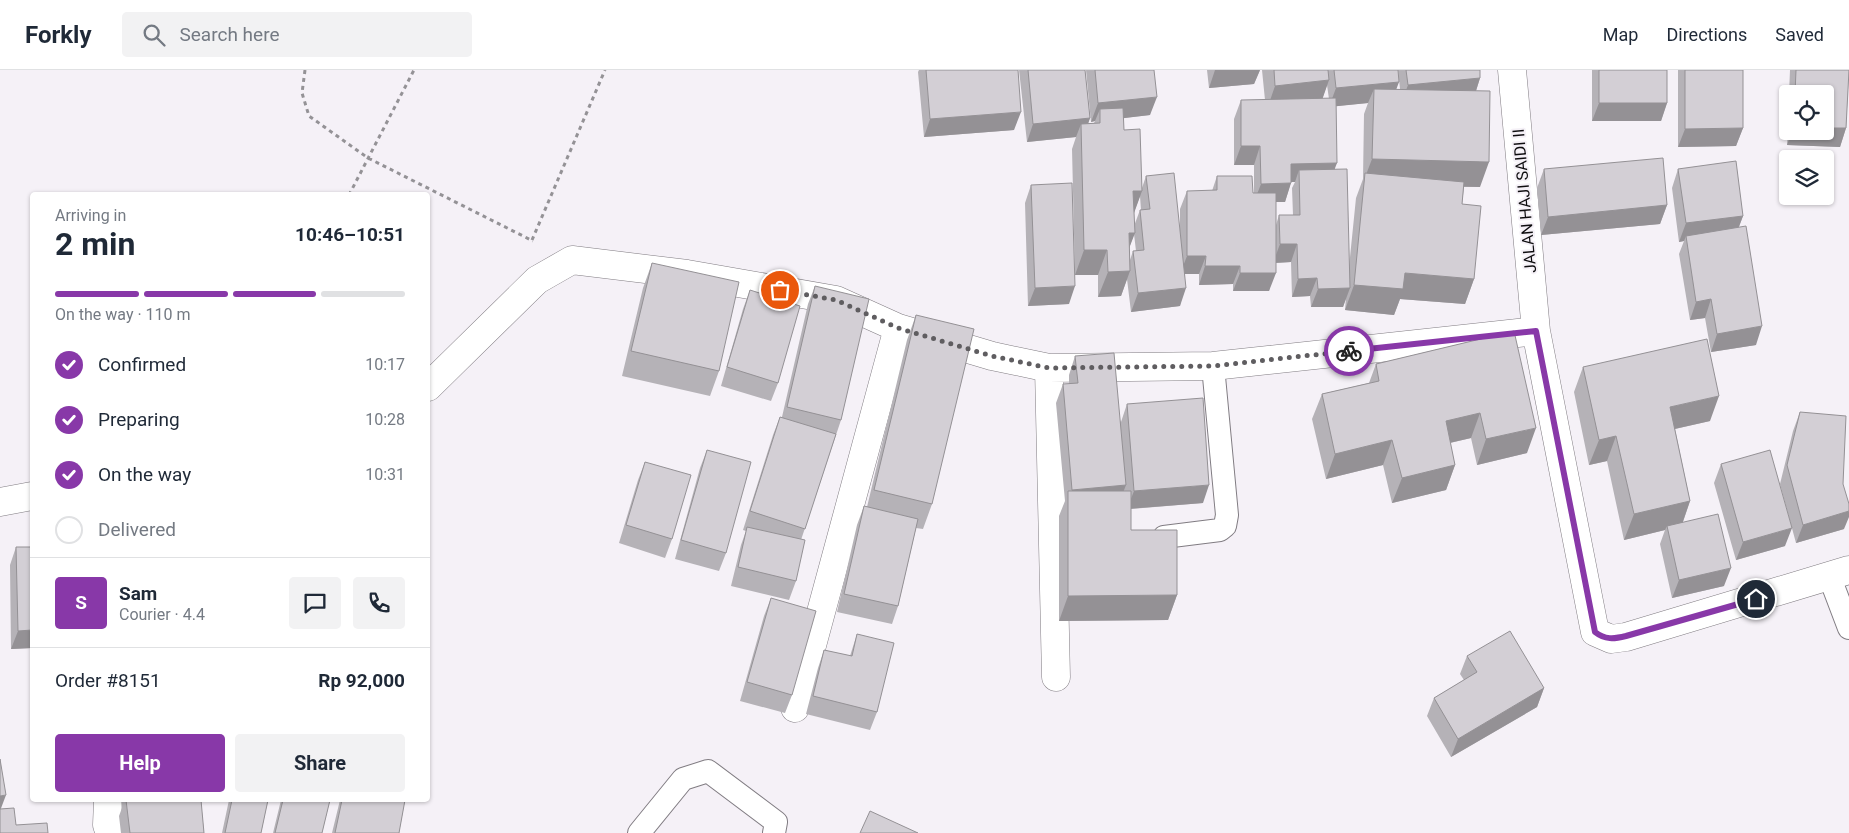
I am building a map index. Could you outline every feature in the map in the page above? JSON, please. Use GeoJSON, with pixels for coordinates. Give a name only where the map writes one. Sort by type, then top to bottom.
{"type":"FeatureCollection","features":[{"type":"Feature","properties":{"kind":"street","name":"JALAN HAJI SAIDI II"},"geometry":{"type":"LineString","coordinates":[[1512,70],[1536,331],[1595,632],[1600,636],[1611,639],[1626,636],[1840,574]]}},
{"type":"Feature","properties":{"kind":"street"},"geometry":{"type":"LineString","coordinates":[[430,385],[537,280],[572,260],[687,274],[836,300],[898,328],[992,356],[1049,368],[1213,366],[1536,331]]}},
{"type":"Feature","properties":{"kind":"street"},"geometry":{"type":"LineString","coordinates":[[795,708],[898,328]]}},
{"type":"Feature","properties":{"kind":"street"},"geometry":{"type":"LineString","coordinates":[[1049,368],[1056,677]]}},
{"type":"Feature","properties":{"kind":"street"},"geometry":{"type":"LineString","coordinates":[[0,502],[30,496]]}},
{"type":"Feature","properties":{"kind":"street"},"geometry":{"type":"LineString","coordinates":[[108,802],[107,824],[110,833]]}},
{"type":"Feature","properties":{"kind":"lane"},"geometry":{"type":"LineString","coordinates":[[1164,537],[1220,530],[1225,526],[1227,515],[1213,366]]}},
{"type":"Feature","properties":{"kind":"lane"},"geometry":{"type":"LineString","coordinates":[[1840,574],[1849,628]]}},
{"type":"Feature","properties":{"kind":"lane"},"geometry":{"type":"LineString","coordinates":[[639,833],[683,779],[708,771],[776,822],[774,833]]}},
{"type":"Feature","properties":{"kind":"path"},"geometry":{"type":"LineString","coordinates":[[305,70],[302,93],[309,116],[368,158],[572,260]]}},
{"type":"Feature","properties":{"kind":"path"},"geometry":{"type":"LineString","coordinates":[[351,192],[414,70]]}},
{"type":"Feature","properties":{"kind":"path"},"geometry":{"type":"LineString","coordinates":[[532,240],[605,70]]}},
{"type":"Feature","properties":{"kind":"building"},"geometry":{"type":"Polygon","coordinates":[[[926,70],[1018,70],[1021,112],[930,119],[926,70]]]}},
{"type":"Feature","properties":{"kind":"building"},"geometry":{"type":"Polygon","coordinates":[[[1028,70],[1085,70],[1090,118],[1033,124],[1028,70]]]}},
{"type":"Feature","properties":{"kind":"building"},"geometry":{"type":"Polygon","coordinates":[[[1095,70],[1154,70],[1157,97],[1098,103],[1095,70]]]}},
{"type":"Feature","properties":{"kind":"building"},"geometry":{"type":"Polygon","coordinates":[[[1274,70],[1328,70],[1329,80],[1275,86],[1274,70]]]}},
{"type":"Feature","properties":{"kind":"building"},"geometry":{"type":"Polygon","coordinates":[[[1334,70],[1398,70],[1399,82],[1336,88],[1334,70]]]}},
{"type":"Feature","properties":{"kind":"building"},"geometry":{"type":"Polygon","coordinates":[[[1406,70],[1480,70],[1480,78],[1408,85],[1406,70]]]}},
{"type":"Feature","properties":{"kind":"building"},"geometry":{"type":"Polygon","coordinates":[[[1599,70],[1667,70],[1667,103],[1599,103],[1599,70]]]}},
{"type":"Feature","properties":{"kind":"building"},"geometry":{"type":"Polygon","coordinates":[[[1685,70],[1743,70],[1743,128],[1685,129],[1685,70]]]}},
{"type":"Feature","properties":{"kind":"building"},"geometry":{"type":"Polygon","coordinates":[[[1796,70],[1849,70],[1846,128],[1834,128],[1834,85],[1795,85],[1796,70]]]}},
{"type":"Feature","properties":{"kind":"building"},"geometry":{"type":"Polygon","coordinates":[[[1374,89],[1490,91],[1489,162],[1372,159],[1374,89]]]}},
{"type":"Feature","properties":{"kind":"building"},"geometry":{"type":"Polygon","coordinates":[[[1336,98],[1337,163],[1291,164],[1291,183],[1261,184],[1260,146],[1241,146],[1241,100],[1336,98]]]}},
{"type":"Feature","properties":{"kind":"building"},"geometry":{"type":"Polygon","coordinates":[[[1123,108],[1124,130],[1140,129],[1142,191],[1133,191],[1135,233],[1129,233],[1130,271],[1108,272],[1107,250],[1084,250],[1081,124],[1100,123],[1100,109],[1123,108]]]}},
{"type":"Feature","properties":{"kind":"building"},"geometry":{"type":"Polygon","coordinates":[[[1663,158],[1667,205],[1548,217],[1544,169],[1663,158]]]}},
{"type":"Feature","properties":{"kind":"building"},"geometry":{"type":"Polygon","coordinates":[[[1736,161],[1743,216],[1686,223],[1678,169],[1736,161]]]}},
{"type":"Feature","properties":{"kind":"building"},"geometry":{"type":"Polygon","coordinates":[[[1347,169],[1350,288],[1318,289],[1317,278],[1298,279],[1297,244],[1280,244],[1279,215],[1300,215],[1299,170],[1347,169]]]}},
{"type":"Feature","properties":{"kind":"building"},"geometry":{"type":"Polygon","coordinates":[[[1174,173],[1186,288],[1138,293],[1133,251],[1144,250],[1140,210],[1150,209],[1146,176],[1174,173]]]}},
{"type":"Feature","properties":{"kind":"building"},"geometry":{"type":"Polygon","coordinates":[[[1365,173],[1464,182],[1462,204],[1481,206],[1474,279],[1405,273],[1403,289],[1354,285],[1365,173]]]}},
{"type":"Feature","properties":{"kind":"building"},"geometry":{"type":"Polygon","coordinates":[[[1217,176],[1252,176],[1253,193],[1276,193],[1276,273],[1240,273],[1240,266],[1205,266],[1206,256],[1187,256],[1187,191],[1217,190],[1217,176]]]}},
{"type":"Feature","properties":{"kind":"building"},"geometry":{"type":"Polygon","coordinates":[[[1072,183],[1075,286],[1035,288],[1031,185],[1072,183]]]}},
{"type":"Feature","properties":{"kind":"building"},"geometry":{"type":"Polygon","coordinates":[[[1746,226],[1762,326],[1717,334],[1711,299],[1696,302],[1686,236],[1746,226]]]}},
{"type":"Feature","properties":{"kind":"building"},"geometry":{"type":"Polygon","coordinates":[[[652,263],[739,282],[719,371],[631,351],[652,263]]]}},
{"type":"Feature","properties":{"kind":"building"},"geometry":{"type":"Polygon","coordinates":[[[815,286],[869,299],[841,420],[787,407],[815,286]]]}},
{"type":"Feature","properties":{"kind":"building"},"geometry":{"type":"Polygon","coordinates":[[[750,290],[800,306],[778,383],[727,367],[750,290]]]}},
{"type":"Feature","properties":{"kind":"building"},"geometry":{"type":"Polygon","coordinates":[[[916,315],[974,329],[932,504],[874,490],[916,315]]]}},
{"type":"Feature","properties":{"kind":"building"},"geometry":{"type":"Polygon","coordinates":[[[1514,331],[1536,428],[1486,439],[1480,413],[1446,421],[1455,465],[1402,478],[1392,440],[1335,454],[1322,394],[1379,381],[1376,364],[1514,331]]]}},
{"type":"Feature","properties":{"kind":"building"},"geometry":{"type":"Polygon","coordinates":[[[1707,339],[1719,396],[1670,407],[1690,501],[1634,514],[1616,436],[1599,440],[1583,367],[1707,339]]]}},
{"type":"Feature","properties":{"kind":"building"},"geometry":{"type":"Polygon","coordinates":[[[1114,353],[1126,485],[1072,490],[1063,384],[1078,383],[1075,356],[1114,353]]]}},
{"type":"Feature","properties":{"kind":"building"},"geometry":{"type":"Polygon","coordinates":[[[1203,398],[1209,485],[1134,491],[1127,404],[1203,398]]]}},
{"type":"Feature","properties":{"kind":"building"},"geometry":{"type":"Polygon","coordinates":[[[1800,412],[1846,416],[1843,484],[1849,504],[1849,511],[1803,525],[1787,465],[1800,412]]]}},
{"type":"Feature","properties":{"kind":"building"},"geometry":{"type":"Polygon","coordinates":[[[780,417],[836,434],[805,529],[750,511],[780,417]]]}},
{"type":"Feature","properties":{"kind":"building"},"geometry":{"type":"Polygon","coordinates":[[[707,450],[751,462],[726,553],[681,540],[707,450]]]}},
{"type":"Feature","properties":{"kind":"building"},"geometry":{"type":"Polygon","coordinates":[[[1770,450],[1792,528],[1743,542],[1721,464],[1770,450]]]}},
{"type":"Feature","properties":{"kind":"building"},"geometry":{"type":"Polygon","coordinates":[[[645,462],[691,475],[672,539],[626,525],[645,462]]]}},
{"type":"Feature","properties":{"kind":"building"},"geometry":{"type":"Polygon","coordinates":[[[1068,491],[1131,491],[1131,530],[1177,530],[1177,595],[1068,596],[1068,491]]]}},
{"type":"Feature","properties":{"kind":"building"},"geometry":{"type":"Polygon","coordinates":[[[864,506],[918,519],[898,606],[844,594],[864,506]]]}},
{"type":"Feature","properties":{"kind":"building"},"geometry":{"type":"Polygon","coordinates":[[[1718,514],[1731,568],[1679,580],[1667,526],[1718,514]]]}},
{"type":"Feature","properties":{"kind":"building"},"geometry":{"type":"Polygon","coordinates":[[[747,527],[805,540],[796,581],[738,567],[747,527]]]}},
{"type":"Feature","properties":{"kind":"building"},"geometry":{"type":"Polygon","coordinates":[[[16,547],[30,547],[30,630],[18,631],[16,547]]]}},
{"type":"Feature","properties":{"kind":"building"},"geometry":{"type":"Polygon","coordinates":[[[771,598],[816,611],[792,695],[747,682],[771,598]]]}},
{"type":"Feature","properties":{"kind":"building"},"geometry":{"type":"Polygon","coordinates":[[[1510,631],[1544,688],[1458,739],[1434,698],[1477,672],[1467,656],[1510,631]]]}},
{"type":"Feature","properties":{"kind":"building"},"geometry":{"type":"Polygon","coordinates":[[[857,634],[894,643],[877,712],[813,696],[824,650],[852,656],[857,634]]]}},
{"type":"Feature","properties":{"kind":"building"},"geometry":{"type":"Polygon","coordinates":[[[0,759],[6,795],[0,796],[0,759]]]}},
{"type":"Feature","properties":{"kind":"building"},"geometry":{"type":"Polygon","coordinates":[[[126,802],[201,802],[204,833],[130,833],[126,802]]]}},
{"type":"Feature","properties":{"kind":"building"},"geometry":{"type":"Polygon","coordinates":[[[232,802],[268,802],[261,833],[225,833],[232,802]]]}},
{"type":"Feature","properties":{"kind":"building"},"geometry":{"type":"Polygon","coordinates":[[[283,802],[330,802],[322,833],[275,833],[283,802]]]}},
{"type":"Feature","properties":{"kind":"building"},"geometry":{"type":"Polygon","coordinates":[[[342,802],[405,802],[399,833],[335,833],[342,802]]]}},
{"type":"Feature","properties":{"kind":"building"},"geometry":{"type":"Polygon","coordinates":[[[14,808],[16,825],[47,823],[48,833],[0,833],[0,809],[14,808]]]}},
{"type":"Feature","properties":{"kind":"building"},"geometry":{"type":"Polygon","coordinates":[[[870,811],[918,833],[860,833],[870,811]]]}},
{"type":"Feature","properties":{"kind":"way so far"},"geometry":{"type":"LineString","coordinates":[[780,290],[836,300],[898,328],[992,356],[1049,368],[1213,366],[1349,351]]}},
{"type":"Feature","properties":{"kind":"route"},"geometry":{"type":"LineString","coordinates":[[1349,351],[1536,331],[1592,625],[1595,632],[1600,636],[1611,639],[1626,636],[1756,599]]}}]}
